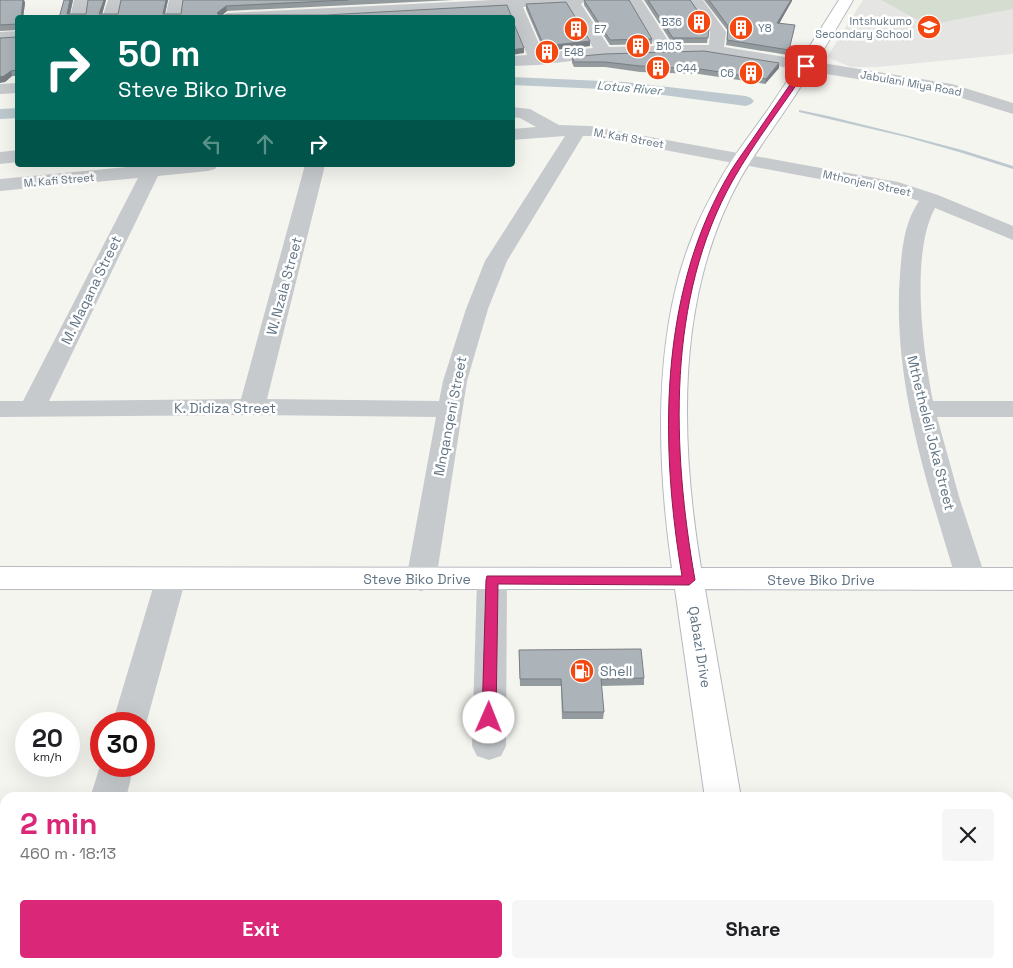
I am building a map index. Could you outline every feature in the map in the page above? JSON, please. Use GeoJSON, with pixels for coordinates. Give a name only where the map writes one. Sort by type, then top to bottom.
{"type":"FeatureCollection","features":[{"type":"Feature","properties":{"kind":"street"},"geometry":{"type":"LineString","coordinates":[[78,15],[81,0]]}},
{"type":"Feature","properties":{"kind":"street"},"geometry":{"type":"LineString","coordinates":[[111,15],[115,0]]}},
{"type":"Feature","properties":{"kind":"street"},"geometry":{"type":"LineString","coordinates":[[174,15],[176,0]]}},
{"type":"Feature","properties":{"kind":"street"},"geometry":{"type":"LineString","coordinates":[[262,0],[262,15]]}},
{"type":"Feature","properties":{"kind":"street"},"geometry":{"type":"LineString","coordinates":[[571,0],[604,52]]}},
{"type":"Feature","properties":{"kind":"street"},"geometry":{"type":"LineString","coordinates":[[279,15],[323,10],[449,8],[513,1],[580,0]]}},
{"type":"Feature","properties":{"kind":"street"},"geometry":{"type":"LineString","coordinates":[[635,0],[665,49]]}},
{"type":"Feature","properties":{"kind":"street"},"geometry":{"type":"LineString","coordinates":[[694,0],[718,32],[716,51]]}},
{"type":"Feature","properties":{"kind":"street","name":"Qabazi Drive"},"geometry":{"type":"LineString","coordinates":[[722,792],[683,545],[675,458],[674,402],[681,318],[703,235],[730,179],[806,66],[846,0]]}},
{"type":"Feature","properties":{"kind":"street"},"geometry":{"type":"LineString","coordinates":[[513,1],[538,60]]}},
{"type":"Feature","properties":{"kind":"street"},"geometry":{"type":"LineString","coordinates":[[0,37],[15,36]]}},
{"type":"Feature","properties":{"kind":"street","name":"Jabulani Miya Road"},"geometry":{"type":"LineString","coordinates":[[515,61],[604,52],[697,48],[963,92],[1013,109]]}},
{"type":"Feature","properties":{"kind":"street"},"geometry":{"type":"LineString","coordinates":[[963,92],[1003,88]]}},
{"type":"Feature","properties":{"kind":"street"},"geometry":{"type":"LineString","coordinates":[[515,112],[524,113],[567,130]]}},
{"type":"Feature","properties":{"kind":"street","name":"M. Kafi Street"},"geometry":{"type":"LineString","coordinates":[[515,135],[567,130],[744,158]]}},
{"type":"Feature","properties":{"kind":"street","name":"Mnqanqeni Street"},"geometry":{"type":"LineString","coordinates":[[421,580],[458,365],[477,308],[496,261],[567,130]]}},
{"type":"Feature","properties":{"kind":"street"},"geometry":{"type":"LineString","coordinates":[[0,158],[15,156]]}},
{"type":"Feature","properties":{"kind":"street","name":"Mthonjeni Street"},"geometry":{"type":"LineString","coordinates":[[744,158],[898,188],[932,199],[1013,234]]}},
{"type":"Feature","properties":{"kind":"street","name":"M. Kafi Street"},"geometry":{"type":"LineString","coordinates":[[0,185],[85,171],[151,171],[189,167]]}},
{"type":"Feature","properties":{"kind":"street","name":"W. Nzala Street"},"geometry":{"type":"LineString","coordinates":[[252,407],[314,167]]}},
{"type":"Feature","properties":{"kind":"street","name":"M. Maqana Street"},"geometry":{"type":"LineString","coordinates":[[32,409],[151,171]]}},
{"type":"Feature","properties":{"kind":"street","name":"Mthetheleli Joka Street"},"geometry":{"type":"LineString","coordinates":[[932,199],[922,211],[914,244],[909,288],[911,348],[922,409],[941,481],[971,579]]}},
{"type":"Feature","properties":{"kind":"street","name":"K. Didiza Street"},"geometry":{"type":"LineString","coordinates":[[0,409],[252,407],[449,409]]}},
{"type":"Feature","properties":{"kind":"street"},"geometry":{"type":"LineString","coordinates":[[922,409],[1013,409]]}},
{"type":"Feature","properties":{"kind":"street","name":"Steve Biko Drive"},"geometry":{"type":"LineString","coordinates":[[0,578],[421,580],[1013,579]]}},
{"type":"Feature","properties":{"kind":"street"},"geometry":{"type":"LineString","coordinates":[[132,712],[171,578]]}},
{"type":"Feature","properties":{"kind":"street"},"geometry":{"type":"LineString","coordinates":[[489,746],[492,580]]}},
{"type":"Feature","properties":{"kind":"street"},"geometry":{"type":"LineString","coordinates":[[110,792],[114,777]]}},
{"type":"Feature","properties":{"kind":"shaded area","name":"Intshukumo Secondary School"},"geometry":{"type":"Polygon","coordinates":[[[863,0],[1013,0],[1013,54],[878,67],[851,67],[827,57],[863,0]]]}},
{"type":"Feature","properties":{"kind":"shaded area"},"geometry":{"type":"Polygon","coordinates":[[[881,0],[1013,0],[1013,9],[927,25],[881,0]]]}},
{"type":"Feature","properties":{"kind":"building"},"geometry":{"type":"Polygon","coordinates":[[[0,0],[23,0],[21,15],[15,15],[15,24],[0,25],[0,0]]]}},
{"type":"Feature","properties":{"kind":"building"},"geometry":{"type":"Polygon","coordinates":[[[64,0],[70,0],[67,14],[86,14],[88,0],[104,0],[99,14],[118,14],[121,0],[166,0],[163,14],[181,14],[183,0],[348,0],[226,6],[217,13],[219,15],[60,15],[64,0]]]}},
{"type":"Feature","properties":{"kind":"building"},"geometry":{"type":"Polygon","coordinates":[[[584,0],[629,0],[652,39],[610,40],[584,0]]]}},
{"type":"Feature","properties":{"kind":"building"},"geometry":{"type":"Polygon","coordinates":[[[648,0],[690,0],[709,27],[708,38],[673,38],[648,0]]]}},
{"type":"Feature","properties":{"kind":"building"},"geometry":{"type":"Polygon","coordinates":[[[709,0],[791,0],[777,23],[795,25],[789,50],[727,40],[728,26],[709,0]]]}},
{"type":"Feature","properties":{"kind":"building"},"geometry":{"type":"Polygon","coordinates":[[[566,2],[590,41],[544,46],[526,4],[566,2]]]}},
{"type":"Feature","properties":{"kind":"building"},"geometry":{"type":"Polygon","coordinates":[[[507,5],[511,15],[326,15],[507,5]]]}},
{"type":"Feature","properties":{"kind":"building"},"geometry":{"type":"Polygon","coordinates":[[[515,26],[524,48],[515,50],[515,26]]]}},
{"type":"Feature","properties":{"kind":"building"},"geometry":{"type":"Polygon","coordinates":[[[15,37],[15,70],[0,77],[0,38],[15,37]]]}},
{"type":"Feature","properties":{"kind":"building"},"geometry":{"type":"Polygon","coordinates":[[[704,51],[779,63],[766,79],[700,69],[605,62],[574,62],[572,57],[604,54],[704,51]]]}},
{"type":"Feature","properties":{"kind":"building"},"geometry":{"type":"Polygon","coordinates":[[[641,649],[644,678],[601,679],[604,712],[563,712],[561,679],[520,679],[519,650],[641,649]]]}},
{"type":"Feature","properties":{"kind":"waterway","name":"Lotus River"},"geometry":{"type":"LineString","coordinates":[[515,81],[625,86],[746,101]]}},
{"type":"Feature","properties":{"kind":"waterway"},"geometry":{"type":"LineString","coordinates":[[801,111],[907,136],[1013,168]]}},
{"type":"Feature","properties":{"kind":"waterway","name":"Lotus River"},"geometry":{"type":"LineString","coordinates":[[0,114],[15,113]]}},
{"type":"Feature","properties":{"kind":"place","name":"B36"},"geometry":{"type":"Point","coordinates":[699,22]}},
{"type":"Feature","properties":{"kind":"place","name":"Intshukumo Secondary School"},"geometry":{"type":"Point","coordinates":[929,27]}},
{"type":"Feature","properties":{"kind":"place","name":"Y8"},"geometry":{"type":"Point","coordinates":[741,28]}},
{"type":"Feature","properties":{"kind":"place","name":"E7"},"geometry":{"type":"Point","coordinates":[576,29]}},
{"type":"Feature","properties":{"kind":"place","name":"B103"},"geometry":{"type":"Point","coordinates":[638,46]}},
{"type":"Feature","properties":{"kind":"place","name":"E48"},"geometry":{"type":"Point","coordinates":[547,52]}},
{"type":"Feature","properties":{"kind":"place","name":"C44"},"geometry":{"type":"Point","coordinates":[658,68]}},
{"type":"Feature","properties":{"kind":"place","name":"C6"},"geometry":{"type":"Point","coordinates":[751,73]}},
{"type":"Feature","properties":{"kind":"place","name":"Shell"},"geometry":{"type":"Point","coordinates":[582,671]}},
{"type":"Feature","properties":{"kind":"route"},"geometry":{"type":"LineString","coordinates":[[489,718],[492,580],[689,580],[683,545],[675,458],[674,402],[681,318],[703,235],[717,204],[730,179],[806,66]]}}]}
